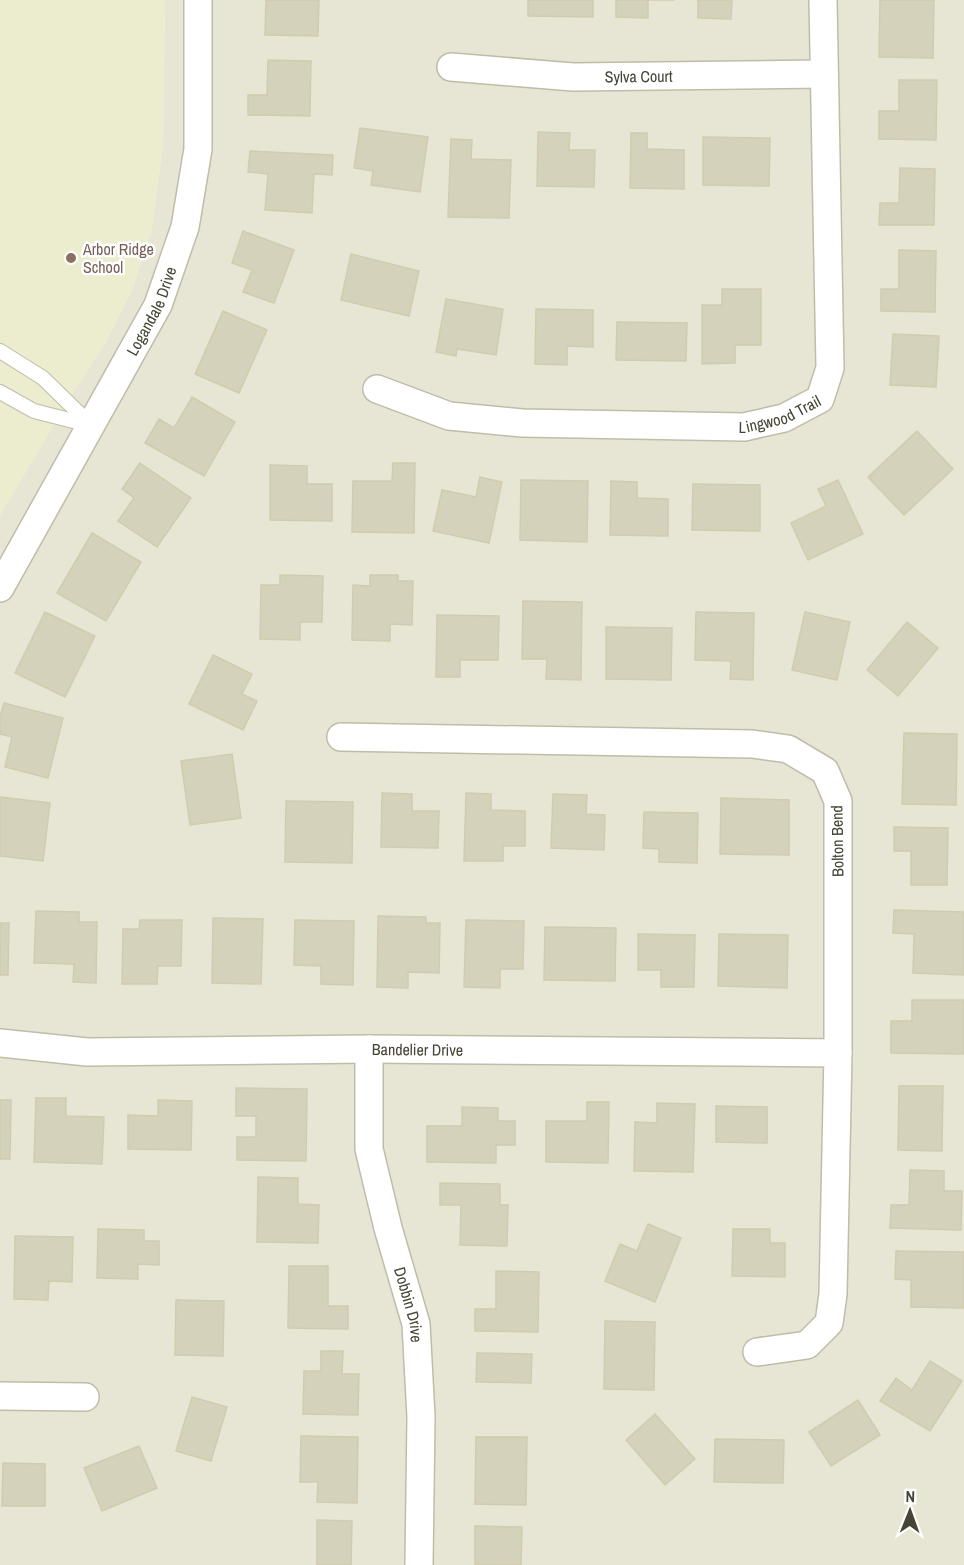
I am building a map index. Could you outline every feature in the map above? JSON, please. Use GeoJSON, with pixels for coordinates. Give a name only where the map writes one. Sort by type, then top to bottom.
{"type":"FeatureCollection","features":[{"type":"Feature","properties":{"kind":"street","name":"Logandale Drive"},"geometry":{"type":"LineString","coordinates":[[0,588],[158,305],[185,227],[198,149],[198,0]]}},
{"type":"Feature","properties":{"kind":"street","name":"Lingwood Trail"},"geometry":{"type":"LineString","coordinates":[[377,389],[449,416],[522,423],[744,427],[784,418],[820,399],[830,368],[823,0]]}},
{"type":"Feature","properties":{"kind":"street","name":"Sylva Court"},"geometry":{"type":"LineString","coordinates":[[451,67],[573,77],[824,74]]}},
{"type":"Feature","properties":{"kind":"street","name":"Bolton Bend"},"geometry":{"type":"LineString","coordinates":[[341,737],[752,744],[788,749],[825,771],[838,801],[838,1053],[833,1294],[829,1323],[807,1345],[758,1352]]}},
{"type":"Feature","properties":{"kind":"street","name":"Bandelier Drive"},"geometry":{"type":"LineString","coordinates":[[0,1043],[87,1052],[369,1049],[838,1053]]}},
{"type":"Feature","properties":{"kind":"street","name":"Dobbin Drive"},"geometry":{"type":"LineString","coordinates":[[369,1049],[369,1149],[388,1228],[416,1324],[420,1416],[419,1565]]}},
{"type":"Feature","properties":{"kind":"street"},"geometry":{"type":"LineString","coordinates":[[0,1396],[85,1396]]}},
{"type":"Feature","properties":{"kind":"lane"},"geometry":{"type":"LineString","coordinates":[[0,351],[43,378],[91,425]]}},
{"type":"Feature","properties":{"kind":"lane"},"geometry":{"type":"LineString","coordinates":[[0,392],[34,411],[91,425]]}},
{"type":"Feature","properties":{"kind":"shaded area","name":"Arbor Ridge School"},"geometry":{"type":"Polygon","coordinates":[[[0,0],[165,0],[163,144],[152,227],[133,288],[107,340],[0,515],[0,0]]]}},
{"type":"Feature","properties":{"kind":"shaded area"},"geometry":{"type":"Polygon","coordinates":[[[165,0],[964,0],[964,1565],[0,1565],[0,515],[107,340],[133,288],[152,227],[163,144],[165,0]]]}},
{"type":"Feature","properties":{"kind":"building"},"geometry":{"type":"Polygon","coordinates":[[[266,0],[319,0],[318,36],[265,35],[266,0]]]}},
{"type":"Feature","properties":{"kind":"building"},"geometry":{"type":"Polygon","coordinates":[[[528,0],[593,0],[593,17],[528,16],[528,0]]]}},
{"type":"Feature","properties":{"kind":"building"},"geometry":{"type":"Polygon","coordinates":[[[616,0],[648,0],[648,18],[616,17],[616,0]]]}},
{"type":"Feature","properties":{"kind":"building"},"geometry":{"type":"Polygon","coordinates":[[[698,0],[732,0],[731,19],[698,18],[698,0]]]}},
{"type":"Feature","properties":{"kind":"building"},"geometry":{"type":"Polygon","coordinates":[[[880,0],[934,0],[933,58],[879,57],[880,0]]]}},
{"type":"Feature","properties":{"kind":"building"},"geometry":{"type":"Polygon","coordinates":[[[268,60],[311,61],[310,116],[248,115],[248,95],[267,95],[268,60]]]}},
{"type":"Feature","properties":{"kind":"building"},"geometry":{"type":"Polygon","coordinates":[[[899,80],[937,80],[936,140],[879,139],[879,111],[899,111],[899,80]]]}},
{"type":"Feature","properties":{"kind":"building"},"geometry":{"type":"Polygon","coordinates":[[[360,128],[428,137],[420,192],[371,185],[373,171],[354,168],[360,128]]]}},
{"type":"Feature","properties":{"kind":"building"},"geometry":{"type":"Polygon","coordinates":[[[538,132],[570,133],[569,150],[595,150],[594,187],[537,186],[538,132]]]}},
{"type":"Feature","properties":{"kind":"building"},"geometry":{"type":"Polygon","coordinates":[[[631,133],[647,133],[647,149],[684,150],[684,189],[630,188],[631,133]]]}},
{"type":"Feature","properties":{"kind":"building"},"geometry":{"type":"Polygon","coordinates":[[[703,137],[770,138],[769,186],[703,185],[703,137]]]}},
{"type":"Feature","properties":{"kind":"building"},"geometry":{"type":"Polygon","coordinates":[[[451,139],[472,140],[471,159],[511,160],[509,218],[448,217],[451,139]]]}},
{"type":"Feature","properties":{"kind":"building"},"geometry":{"type":"Polygon","coordinates":[[[250,151],[333,155],[332,175],[314,174],[312,213],[265,210],[268,174],[248,172],[250,151]]]}},
{"type":"Feature","properties":{"kind":"building"},"geometry":{"type":"Polygon","coordinates":[[[900,168],[935,169],[934,225],[879,225],[880,203],[899,203],[900,168]]]}},
{"type":"Feature","properties":{"kind":"building"},"geometry":{"type":"Polygon","coordinates":[[[243,231],[294,250],[274,303],[243,292],[252,270],[232,263],[243,231]]]}},
{"type":"Feature","properties":{"kind":"building"},"geometry":{"type":"Polygon","coordinates":[[[899,250],[936,251],[935,312],[881,311],[881,289],[899,289],[899,250]]]}},
{"type":"Feature","properties":{"kind":"building"},"geometry":{"type":"Polygon","coordinates":[[[351,254],[419,271],[409,316],[341,300],[351,254]]]}},
{"type":"Feature","properties":{"kind":"building"},"geometry":{"type":"Polygon","coordinates":[[[722,289],[761,289],[761,345],[735,345],[735,363],[702,364],[702,305],[722,305],[722,289]]]}},
{"type":"Feature","properties":{"kind":"building"},"geometry":{"type":"Polygon","coordinates":[[[446,299],[503,309],[496,355],[457,349],[456,356],[436,352],[446,299]]]}},
{"type":"Feature","properties":{"kind":"building"},"geometry":{"type":"Polygon","coordinates":[[[536,309],[593,310],[593,347],[567,346],[567,365],[535,364],[536,309]]]}},
{"type":"Feature","properties":{"kind":"building"},"geometry":{"type":"Polygon","coordinates":[[[223,311],[267,330],[239,393],[195,374],[223,311]]]}},
{"type":"Feature","properties":{"kind":"building"},"geometry":{"type":"Polygon","coordinates":[[[617,322],[687,323],[686,361],[616,360],[617,322]]]}},
{"type":"Feature","properties":{"kind":"building"},"geometry":{"type":"Polygon","coordinates":[[[893,334],[939,336],[936,387],[890,385],[893,334]]]}},
{"type":"Feature","properties":{"kind":"building"},"geometry":{"type":"Polygon","coordinates":[[[192,397],[235,422],[204,476],[145,443],[159,419],[174,428],[192,397]]]}},
{"type":"Feature","properties":{"kind":"building"},"geometry":{"type":"Polygon","coordinates":[[[917,431],[953,469],[904,515],[868,477],[917,431]]]}},
{"type":"Feature","properties":{"kind":"building"},"geometry":{"type":"Polygon","coordinates":[[[140,463],[191,498],[157,547],[118,521],[134,498],[122,489],[140,463]]]}},
{"type":"Feature","properties":{"kind":"building"},"geometry":{"type":"Polygon","coordinates":[[[393,463],[415,463],[414,533],[352,532],[353,481],[392,481],[393,463]]]}},
{"type":"Feature","properties":{"kind":"building"},"geometry":{"type":"Polygon","coordinates":[[[270,465],[307,466],[307,484],[332,484],[332,521],[270,520],[270,465]]]}},
{"type":"Feature","properties":{"kind":"building"},"geometry":{"type":"Polygon","coordinates":[[[480,477],[502,482],[489,543],[433,531],[442,490],[476,497],[480,477]]]}},
{"type":"Feature","properties":{"kind":"building"},"geometry":{"type":"Polygon","coordinates":[[[521,480],[588,481],[587,542],[520,540],[521,480]]]}},
{"type":"Feature","properties":{"kind":"building"},"geometry":{"type":"Polygon","coordinates":[[[838,480],[863,534],[808,560],[791,523],[826,506],[818,489],[838,480]]]}},
{"type":"Feature","properties":{"kind":"building"},"geometry":{"type":"Polygon","coordinates":[[[611,481],[637,482],[637,498],[668,499],[668,536],[610,535],[611,481]]]}},
{"type":"Feature","properties":{"kind":"building"},"geometry":{"type":"Polygon","coordinates":[[[693,484],[760,485],[760,531],[692,530],[693,484]]]}},
{"type":"Feature","properties":{"kind":"building"},"geometry":{"type":"Polygon","coordinates":[[[92,533],[141,562],[106,621],[57,593],[92,533]]]}},
{"type":"Feature","properties":{"kind":"building"},"geometry":{"type":"Polygon","coordinates":[[[280,575],[323,576],[322,622],[300,622],[300,640],[260,639],[261,585],[280,585],[280,575]]]}},
{"type":"Feature","properties":{"kind":"building"},"geometry":{"type":"Polygon","coordinates":[[[370,575],[398,575],[398,581],[413,581],[412,625],[390,624],[390,641],[352,640],[353,585],[370,586],[370,575]]]}},
{"type":"Feature","properties":{"kind":"building"},"geometry":{"type":"Polygon","coordinates":[[[523,601],[582,602],[581,680],[546,679],[547,659],[522,659],[523,601]]]}},
{"type":"Feature","properties":{"kind":"building"},"geometry":{"type":"Polygon","coordinates":[[[45,612],[95,636],[65,697],[15,673],[45,612]]]}},
{"type":"Feature","properties":{"kind":"building"},"geometry":{"type":"Polygon","coordinates":[[[696,612],[754,613],[753,680],[730,679],[731,661],[695,660],[696,612]]]}},
{"type":"Feature","properties":{"kind":"building"},"geometry":{"type":"Polygon","coordinates":[[[805,612],[850,622],[837,680],[792,670],[805,612]]]}},
{"type":"Feature","properties":{"kind":"building"},"geometry":{"type":"Polygon","coordinates":[[[437,615],[499,616],[498,660],[460,660],[460,677],[436,677],[437,615]]]}},
{"type":"Feature","properties":{"kind":"building"},"geometry":{"type":"Polygon","coordinates":[[[907,622],[938,648],[898,696],[867,670],[907,622]]]}},
{"type":"Feature","properties":{"kind":"building"},"geometry":{"type":"Polygon","coordinates":[[[606,627],[672,628],[671,680],[606,679],[606,627]]]}},
{"type":"Feature","properties":{"kind":"building"},"geometry":{"type":"Polygon","coordinates":[[[213,655],[252,674],[242,694],[257,701],[243,730],[189,704],[213,655]]]}},
{"type":"Feature","properties":{"kind":"building"},"geometry":{"type":"Polygon","coordinates":[[[4,703],[63,718],[48,778],[5,767],[12,737],[0,734],[0,717],[4,703]]]}},
{"type":"Feature","properties":{"kind":"building"},"geometry":{"type":"Polygon","coordinates":[[[904,733],[957,734],[956,805],[902,804],[904,733]]]}},
{"type":"Feature","properties":{"kind":"building"},"geometry":{"type":"Polygon","coordinates":[[[232,754],[241,818],[190,825],[181,761],[232,754]]]}},
{"type":"Feature","properties":{"kind":"building"},"geometry":{"type":"Polygon","coordinates":[[[382,793],[412,794],[412,811],[439,811],[438,848],[381,847],[382,793]]]}},
{"type":"Feature","properties":{"kind":"building"},"geometry":{"type":"Polygon","coordinates":[[[466,793],[491,794],[491,810],[525,811],[525,846],[503,846],[503,861],[464,861],[466,793]]]}},
{"type":"Feature","properties":{"kind":"building"},"geometry":{"type":"Polygon","coordinates":[[[553,794],[587,795],[586,814],[605,815],[604,850],[551,848],[553,794]]]}},
{"type":"Feature","properties":{"kind":"building"},"geometry":{"type":"Polygon","coordinates":[[[0,797],[50,803],[43,861],[0,856],[0,797]]]}},
{"type":"Feature","properties":{"kind":"building"},"geometry":{"type":"Polygon","coordinates":[[[721,798],[789,800],[789,855],[720,854],[721,798]]]}},
{"type":"Feature","properties":{"kind":"building"},"geometry":{"type":"Polygon","coordinates":[[[286,801],[353,802],[352,863],[285,862],[286,801]]]}},
{"type":"Feature","properties":{"kind":"building"},"geometry":{"type":"Polygon","coordinates":[[[644,812],[698,813],[697,863],[659,862],[659,849],[643,848],[644,812]]]}},
{"type":"Feature","properties":{"kind":"building"},"geometry":{"type":"Polygon","coordinates":[[[894,827],[948,828],[947,885],[911,885],[911,851],[894,851],[894,827]]]}},
{"type":"Feature","properties":{"kind":"building"},"geometry":{"type":"Polygon","coordinates":[[[894,910],[964,912],[964,975],[913,973],[914,934],[893,933],[894,910]]]}},
{"type":"Feature","properties":{"kind":"building"},"geometry":{"type":"Polygon","coordinates":[[[36,911],[79,912],[79,922],[97,922],[96,983],[73,982],[74,964],[34,963],[36,911]]]}},
{"type":"Feature","properties":{"kind":"building"},"geometry":{"type":"Polygon","coordinates":[[[378,916],[426,917],[426,923],[440,923],[439,973],[408,972],[408,988],[377,987],[378,916]]]}},
{"type":"Feature","properties":{"kind":"building"},"geometry":{"type":"Polygon","coordinates":[[[213,918],[263,919],[261,984],[212,983],[213,918]]]}},
{"type":"Feature","properties":{"kind":"building"},"geometry":{"type":"Polygon","coordinates":[[[140,920],[182,920],[181,966],[158,966],[157,984],[122,984],[123,929],[139,929],[140,920]]]}},
{"type":"Feature","properties":{"kind":"building"},"geometry":{"type":"Polygon","coordinates":[[[295,920],[354,921],[353,985],[321,984],[321,966],[294,965],[295,920]]]}},
{"type":"Feature","properties":{"kind":"building"},"geometry":{"type":"Polygon","coordinates":[[[466,920],[524,921],[523,969],[500,969],[500,988],[464,987],[466,920]]]}},
{"type":"Feature","properties":{"kind":"building"},"geometry":{"type":"Polygon","coordinates":[[[0,923],[9,923],[8,975],[0,975],[0,923]]]}},
{"type":"Feature","properties":{"kind":"building"},"geometry":{"type":"Polygon","coordinates":[[[545,927],[616,928],[615,981],[544,980],[545,927]]]}},
{"type":"Feature","properties":{"kind":"building"},"geometry":{"type":"Polygon","coordinates":[[[638,934],[695,935],[694,987],[661,987],[661,970],[638,970],[638,934]]]}},
{"type":"Feature","properties":{"kind":"building"},"geometry":{"type":"Polygon","coordinates":[[[719,934],[788,935],[787,988],[718,986],[719,934]]]}},
{"type":"Feature","properties":{"kind":"building"},"geometry":{"type":"Polygon","coordinates":[[[912,1000],[964,1000],[964,1054],[891,1053],[891,1021],[912,1021],[912,1000]]]}},
{"type":"Feature","properties":{"kind":"building"},"geometry":{"type":"Polygon","coordinates":[[[899,1086],[943,1086],[942,1151],[898,1150],[899,1086]]]}},
{"type":"Feature","properties":{"kind":"building"},"geometry":{"type":"Polygon","coordinates":[[[236,1088],[307,1089],[306,1161],[237,1160],[237,1137],[256,1137],[256,1116],[236,1116],[236,1088]]]}},
{"type":"Feature","properties":{"kind":"building"},"geometry":{"type":"Polygon","coordinates":[[[36,1098],[66,1098],[66,1116],[104,1117],[102,1164],[34,1162],[36,1098]]]}},
{"type":"Feature","properties":{"kind":"building"},"geometry":{"type":"Polygon","coordinates":[[[0,1100],[11,1100],[10,1159],[0,1159],[0,1100]]]}},
{"type":"Feature","properties":{"kind":"building"},"geometry":{"type":"Polygon","coordinates":[[[158,1100],[192,1101],[191,1150],[128,1149],[128,1115],[158,1116],[158,1100]]]}},
{"type":"Feature","properties":{"kind":"building"},"geometry":{"type":"Polygon","coordinates":[[[587,1102],[609,1102],[608,1163],[546,1162],[546,1121],[587,1121],[587,1102]]]}},
{"type":"Feature","properties":{"kind":"building"},"geometry":{"type":"Polygon","coordinates":[[[657,1103],[695,1104],[693,1172],[634,1171],[635,1122],[657,1123],[657,1103]]]}},
{"type":"Feature","properties":{"kind":"building"},"geometry":{"type":"Polygon","coordinates":[[[716,1106],[767,1107],[767,1143],[716,1142],[716,1106]]]}},
{"type":"Feature","properties":{"kind":"building"},"geometry":{"type":"Polygon","coordinates":[[[462,1107],[498,1108],[498,1121],[515,1121],[515,1145],[496,1145],[496,1163],[427,1162],[427,1126],[462,1126],[462,1107]]]}},
{"type":"Feature","properties":{"kind":"building"},"geometry":{"type":"Polygon","coordinates":[[[910,1170],[944,1171],[944,1191],[962,1191],[961,1230],[890,1228],[891,1205],[909,1205],[910,1170]]]}},
{"type":"Feature","properties":{"kind":"building"},"geometry":{"type":"Polygon","coordinates":[[[258,1177],[298,1178],[298,1204],[319,1205],[318,1243],[257,1242],[258,1177]]]}},
{"type":"Feature","properties":{"kind":"building"},"geometry":{"type":"Polygon","coordinates":[[[440,1183],[500,1184],[500,1205],[508,1205],[507,1246],[460,1245],[461,1205],[440,1205],[440,1183]]]}},
{"type":"Feature","properties":{"kind":"building"},"geometry":{"type":"Polygon","coordinates":[[[648,1224],[681,1238],[655,1302],[605,1281],[620,1244],[637,1251],[648,1224]]]}},
{"type":"Feature","properties":{"kind":"building"},"geometry":{"type":"Polygon","coordinates":[[[98,1229],[144,1230],[144,1241],[159,1241],[159,1265],[138,1264],[138,1279],[97,1278],[98,1229]]]}},
{"type":"Feature","properties":{"kind":"building"},"geometry":{"type":"Polygon","coordinates":[[[733,1229],[770,1229],[770,1243],[785,1243],[785,1277],[732,1276],[733,1229]]]}},
{"type":"Feature","properties":{"kind":"building"},"geometry":{"type":"Polygon","coordinates":[[[15,1236],[73,1237],[72,1282],[49,1281],[48,1300],[14,1299],[15,1236]]]}},
{"type":"Feature","properties":{"kind":"building"},"geometry":{"type":"Polygon","coordinates":[[[896,1251],[964,1252],[964,1308],[911,1307],[911,1280],[895,1279],[896,1251]]]}},
{"type":"Feature","properties":{"kind":"building"},"geometry":{"type":"Polygon","coordinates":[[[289,1266],[328,1266],[328,1306],[348,1306],[348,1329],[288,1328],[289,1266]]]}},
{"type":"Feature","properties":{"kind":"building"},"geometry":{"type":"Polygon","coordinates":[[[496,1271],[539,1272],[538,1332],[475,1331],[475,1309],[496,1309],[496,1271]]]}},
{"type":"Feature","properties":{"kind":"building"},"geometry":{"type":"Polygon","coordinates":[[[176,1300],[224,1301],[223,1356],[175,1355],[176,1300]]]}},
{"type":"Feature","properties":{"kind":"building"},"geometry":{"type":"Polygon","coordinates":[[[605,1321],[655,1322],[654,1390],[604,1389],[605,1321]]]}},
{"type":"Feature","properties":{"kind":"building"},"geometry":{"type":"Polygon","coordinates":[[[321,1351],[343,1351],[342,1374],[359,1374],[358,1415],[303,1414],[304,1371],[321,1371],[321,1351]]]}},
{"type":"Feature","properties":{"kind":"building"},"geometry":{"type":"Polygon","coordinates":[[[477,1353],[532,1354],[531,1383],[476,1382],[477,1353]]]}},
{"type":"Feature","properties":{"kind":"building"},"geometry":{"type":"Polygon","coordinates":[[[930,1361],[962,1381],[930,1431],[880,1401],[896,1378],[912,1390],[930,1361]]]}},
{"type":"Feature","properties":{"kind":"building"},"geometry":{"type":"Polygon","coordinates":[[[192,1397],[227,1407],[211,1461],[176,1451],[192,1397]]]}},
{"type":"Feature","properties":{"kind":"building"},"geometry":{"type":"Polygon","coordinates":[[[858,1400],[880,1435],[831,1466],[809,1432],[858,1400]]]}},
{"type":"Feature","properties":{"kind":"building"},"geometry":{"type":"Polygon","coordinates":[[[655,1414],[695,1459],[665,1485],[626,1440],[655,1414]]]}},
{"type":"Feature","properties":{"kind":"building"},"geometry":{"type":"Polygon","coordinates":[[[301,1436],[358,1437],[357,1503],[317,1502],[318,1482],[300,1482],[301,1436]]]}},
{"type":"Feature","properties":{"kind":"building"},"geometry":{"type":"Polygon","coordinates":[[[476,1437],[527,1437],[526,1505],[475,1504],[476,1437]]]}},
{"type":"Feature","properties":{"kind":"building"},"geometry":{"type":"Polygon","coordinates":[[[715,1439],[784,1440],[783,1483],[714,1482],[715,1439]]]}},
{"type":"Feature","properties":{"kind":"building"},"geometry":{"type":"Polygon","coordinates":[[[139,1446],[157,1488],[102,1511],[84,1468],[139,1446]]]}},
{"type":"Feature","properties":{"kind":"building"},"geometry":{"type":"Polygon","coordinates":[[[3,1463],[45,1464],[45,1506],[2,1506],[3,1463]]]}},
{"type":"Feature","properties":{"kind":"building"},"geometry":{"type":"Polygon","coordinates":[[[317,1520],[352,1521],[351,1565],[317,1565],[317,1520]]]}},
{"type":"Feature","properties":{"kind":"building"},"geometry":{"type":"Polygon","coordinates":[[[475,1526],[522,1527],[521,1565],[475,1565],[475,1526]]]}},
{"type":"Feature","properties":{"kind":"place","name":"Arbor Ridge School"},"geometry":{"type":"Point","coordinates":[71,258]}}]}
